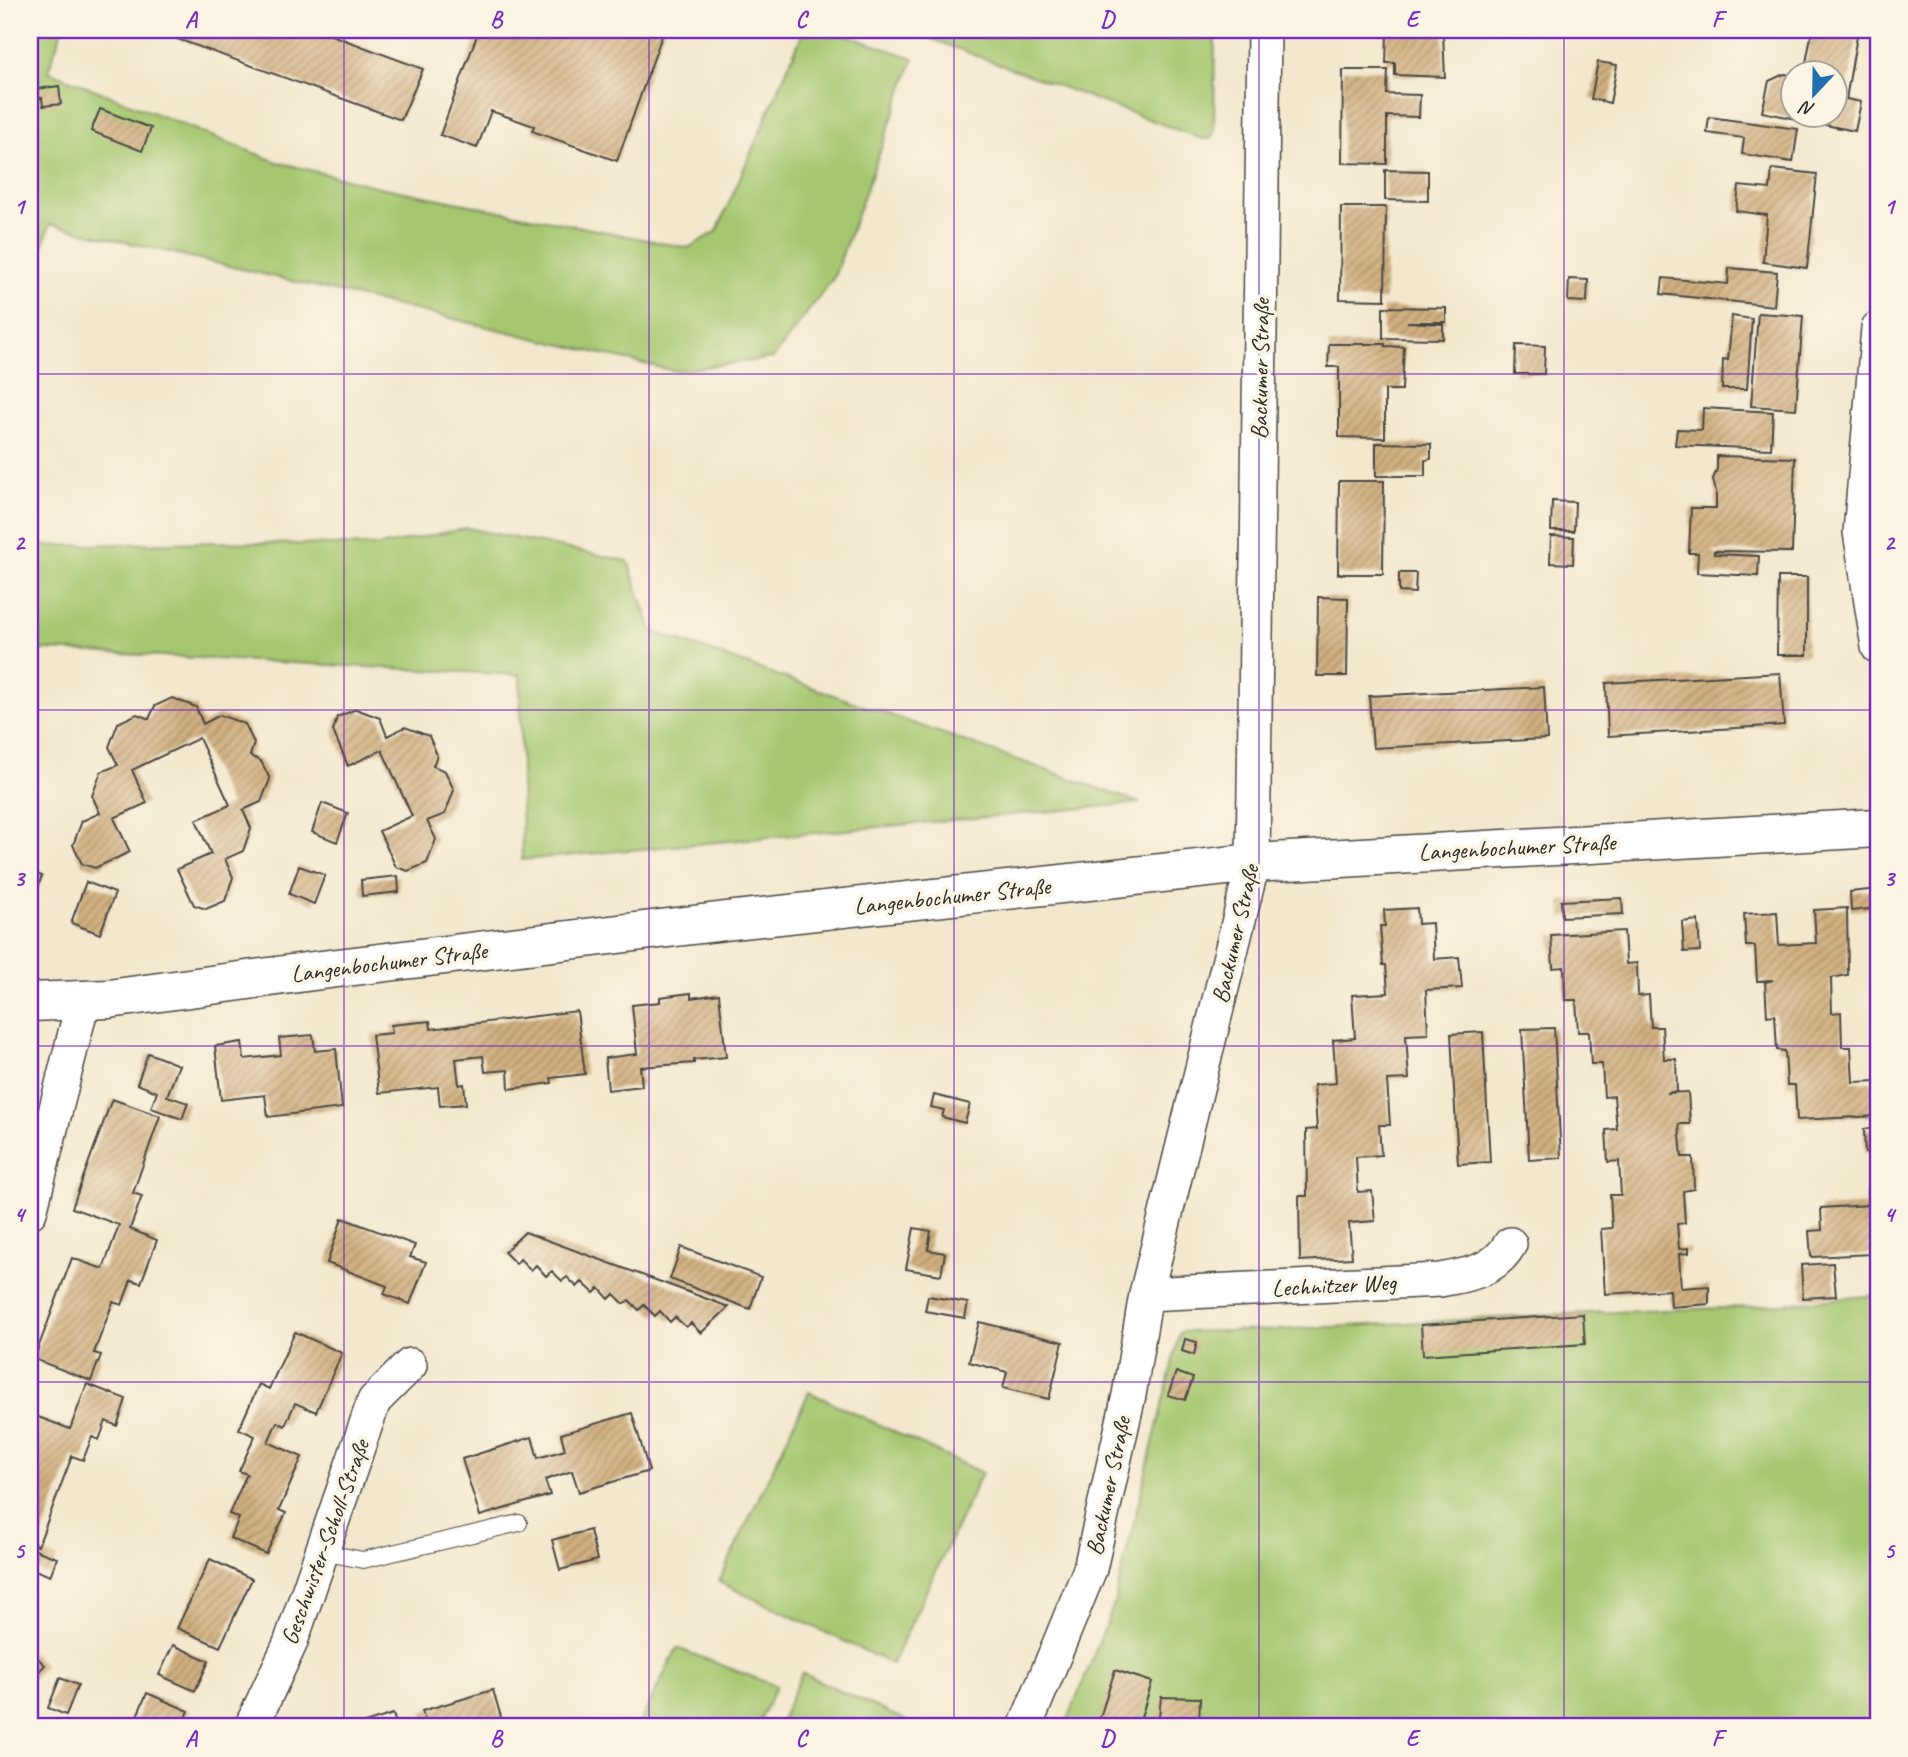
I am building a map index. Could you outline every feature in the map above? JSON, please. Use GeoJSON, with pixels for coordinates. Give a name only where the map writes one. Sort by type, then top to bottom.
{"type":"FeatureCollection","features":[{"type":"Feature","properties":{"kind":"street","name":"Backumer Straße"},"geometry":{"type":"LineString","coordinates":[[1025,1727],[1090,1569],[1129,1395],[1146,1294],[1253,863],[1264,30]]}},
{"type":"Feature","properties":{"kind":"street"},"geometry":{"type":"LineString","coordinates":[[1878,328],[1860,531],[1878,647]]}},
{"type":"Feature","properties":{"kind":"street","name":"Langenbochumer Straße"},"geometry":{"type":"LineString","coordinates":[[30,1002],[83,1001],[734,920],[1253,863],[1878,828]]}},
{"type":"Feature","properties":{"kind":"street"},"geometry":{"type":"LineString","coordinates":[[30,1212],[83,1001]]}},
{"type":"Feature","properties":{"kind":"street","name":"Lechnitzer Weg"},"geometry":{"type":"LineString","coordinates":[[1146,1294],[1440,1280],[1483,1270],[1504,1255],[1510,1244]]}},
{"type":"Feature","properties":{"kind":"street","name":"Geschwister-Scholl-Straße"},"geometry":{"type":"LineString","coordinates":[[250,1727],[290,1644],[374,1401],[410,1365]]}},
{"type":"Feature","properties":{"kind":"lane"},"geometry":{"type":"LineString","coordinates":[[322,1552],[363,1560],[519,1523]]}},
{"type":"Feature","properties":{"kind":"green space"},"geometry":{"type":"Polygon","coordinates":[[[30,30],[62,30],[48,71],[277,162],[379,187],[688,248],[717,231],[804,30],[831,30],[914,58],[834,277],[773,358],[674,371],[50,224],[30,285],[30,30]]]}},
{"type":"Feature","properties":{"kind":"green space"},"geometry":{"type":"Polygon","coordinates":[[[907,30],[1215,30],[1214,133],[1210,139],[1202,139],[907,30]]]}},
{"type":"Feature","properties":{"kind":"green space"},"geometry":{"type":"Polygon","coordinates":[[[467,528],[628,561],[652,631],[1140,803],[522,860],[520,675],[30,649],[30,544],[220,542],[379,546],[467,528]]]}},
{"type":"Feature","properties":{"kind":"green space"},"geometry":{"type":"Polygon","coordinates":[[[1878,1295],[1878,1727],[1065,1727],[1114,1604],[1180,1332],[1278,1330],[1749,1307],[1878,1295]]]}},
{"type":"Feature","properties":{"kind":"green space"},"geometry":{"type":"Polygon","coordinates":[[[809,1392],[982,1473],[892,1664],[719,1582],[809,1392]]]}},
{"type":"Feature","properties":{"kind":"green space"},"geometry":{"type":"Polygon","coordinates":[[[677,1648],[776,1686],[757,1727],[638,1727],[677,1648]]]}},
{"type":"Feature","properties":{"kind":"green space"},"geometry":{"type":"Polygon","coordinates":[[[802,1673],[913,1724],[911,1727],[778,1727],[802,1673]]]}},
{"type":"Feature","properties":{"kind":"building"},"geometry":{"type":"Polygon","coordinates":[[[153,30],[318,30],[423,69],[401,120],[153,30]]]}},
{"type":"Feature","properties":{"kind":"building"},"geometry":{"type":"Polygon","coordinates":[[[479,30],[664,30],[617,161],[532,131],[534,126],[491,111],[477,148],[440,135],[479,30]]]}},
{"type":"Feature","properties":{"kind":"building"},"geometry":{"type":"Polygon","coordinates":[[[1812,30],[1857,36],[1848,88],[1848,60],[1807,60],[1812,30]]]}},
{"type":"Feature","properties":{"kind":"building"},"geometry":{"type":"Polygon","coordinates":[[[1387,33],[1443,34],[1445,77],[1395,75],[1395,63],[1386,63],[1387,33]]]}},
{"type":"Feature","properties":{"kind":"building"},"geometry":{"type":"Polygon","coordinates":[[[1598,62],[1617,65],[1610,103],[1591,99],[1598,62]]]}},
{"type":"Feature","properties":{"kind":"building"},"geometry":{"type":"Polygon","coordinates":[[[1343,70],[1388,70],[1387,94],[1420,95],[1419,117],[1387,116],[1387,164],[1342,163],[1343,70]]]}},
{"type":"Feature","properties":{"kind":"building"},"geometry":{"type":"Polygon","coordinates":[[[1778,77],[1778,115],[1762,112],[1769,81],[1778,77]]]}},
{"type":"Feature","properties":{"kind":"building"},"geometry":{"type":"Polygon","coordinates":[[[59,86],[61,104],[43,106],[37,89],[59,86]]]}},
{"type":"Feature","properties":{"kind":"building"},"geometry":{"type":"Polygon","coordinates":[[[1848,99],[1861,102],[1855,131],[1848,130],[1848,99]]]}},
{"type":"Feature","properties":{"kind":"building"},"geometry":{"type":"Polygon","coordinates":[[[100,109],[151,128],[142,151],[91,131],[100,109]]]}},
{"type":"Feature","properties":{"kind":"building"},"geometry":{"type":"Polygon","coordinates":[[[1709,117],[1778,126],[1778,130],[1798,130],[1793,162],[1742,154],[1744,138],[1707,133],[1709,117]]]}},
{"type":"Feature","properties":{"kind":"building"},"geometry":{"type":"Polygon","coordinates":[[[1772,169],[1817,174],[1807,268],[1763,262],[1767,215],[1736,211],[1739,186],[1770,189],[1772,169]]]}},
{"type":"Feature","properties":{"kind":"building"},"geometry":{"type":"Polygon","coordinates":[[[1385,170],[1428,171],[1428,201],[1385,200],[1385,170]]]}},
{"type":"Feature","properties":{"kind":"building"},"geometry":{"type":"Polygon","coordinates":[[[1341,207],[1386,207],[1385,300],[1340,299],[1341,207]]]}},
{"type":"Feature","properties":{"kind":"building"},"geometry":{"type":"Polygon","coordinates":[[[1729,268],[1777,272],[1774,306],[1661,294],[1663,278],[1728,284],[1729,268]]]}},
{"type":"Feature","properties":{"kind":"building"},"geometry":{"type":"Polygon","coordinates":[[[1569,279],[1588,280],[1587,302],[1568,301],[1569,279]]]}},
{"type":"Feature","properties":{"kind":"building"},"geometry":{"type":"Polygon","coordinates":[[[1383,307],[1446,308],[1446,322],[1407,322],[1443,324],[1443,339],[1383,338],[1383,307]]]}},
{"type":"Feature","properties":{"kind":"building"},"geometry":{"type":"Polygon","coordinates":[[[1758,313],[1803,316],[1796,409],[1751,406],[1758,313]]]}},
{"type":"Feature","properties":{"kind":"building"},"geometry":{"type":"Polygon","coordinates":[[[1732,316],[1752,319],[1747,389],[1722,389],[1723,359],[1728,360],[1732,316]]]}},
{"type":"Feature","properties":{"kind":"building"},"geometry":{"type":"Polygon","coordinates":[[[1329,344],[1385,344],[1404,347],[1402,390],[1385,390],[1385,438],[1339,437],[1339,367],[1328,367],[1329,344]]]}},
{"type":"Feature","properties":{"kind":"building"},"geometry":{"type":"Polygon","coordinates":[[[1516,345],[1545,346],[1544,374],[1515,374],[1516,345]]]}},
{"type":"Feature","properties":{"kind":"building"},"geometry":{"type":"Polygon","coordinates":[[[1703,408],[1773,412],[1771,449],[1675,445],[1677,429],[1702,430],[1703,408]]]}},
{"type":"Feature","properties":{"kind":"building"},"geometry":{"type":"Polygon","coordinates":[[[1376,443],[1431,444],[1431,459],[1425,460],[1425,476],[1376,476],[1376,443]]]}},
{"type":"Feature","properties":{"kind":"building"},"geometry":{"type":"Polygon","coordinates":[[[1717,456],[1795,458],[1792,552],[1714,551],[1714,554],[1759,556],[1758,576],[1697,573],[1698,553],[1689,553],[1691,508],[1716,508],[1713,479],[1717,469],[1717,456]]]}},
{"type":"Feature","properties":{"kind":"building"},"geometry":{"type":"Polygon","coordinates":[[[1339,481],[1384,481],[1383,574],[1338,574],[1339,481]]]}},
{"type":"Feature","properties":{"kind":"building"},"geometry":{"type":"Polygon","coordinates":[[[1552,501],[1575,502],[1574,531],[1551,531],[1552,501]]]}},
{"type":"Feature","properties":{"kind":"building"},"geometry":{"type":"Polygon","coordinates":[[[1551,536],[1574,537],[1573,564],[1550,563],[1551,536]]]}},
{"type":"Feature","properties":{"kind":"building"},"geometry":{"type":"Polygon","coordinates":[[[1399,573],[1416,573],[1415,593],[1399,592],[1399,573]]]}},
{"type":"Feature","properties":{"kind":"building"},"geometry":{"type":"Polygon","coordinates":[[[1778,577],[1807,577],[1807,655],[1777,655],[1778,577]]]}},
{"type":"Feature","properties":{"kind":"building"},"geometry":{"type":"Polygon","coordinates":[[[1318,597],[1348,598],[1347,676],[1317,676],[1318,597]]]}},
{"type":"Feature","properties":{"kind":"building"},"geometry":{"type":"Polygon","coordinates":[[[1780,673],[1784,725],[1608,736],[1606,683],[1780,673]]]}},
{"type":"Feature","properties":{"kind":"building"},"geometry":{"type":"Polygon","coordinates":[[[1544,687],[1547,739],[1373,748],[1369,696],[1544,687]]]}},
{"type":"Feature","properties":{"kind":"building"},"geometry":{"type":"Polygon","coordinates":[[[172,698],[196,707],[203,724],[220,715],[245,724],[254,743],[250,756],[261,761],[270,779],[261,802],[243,810],[251,828],[243,851],[225,859],[233,877],[225,901],[206,909],[194,905],[177,869],[211,854],[196,820],[230,805],[199,738],[132,770],[147,803],[114,818],[130,852],[95,868],[82,864],[73,845],[82,821],[100,813],[92,796],[101,772],[118,765],[109,747],[118,723],[137,714],[149,719],[155,706],[172,698]]]}},
{"type":"Feature","properties":{"kind":"building"},"geometry":{"type":"Polygon","coordinates":[[[356,709],[380,718],[387,736],[405,727],[429,736],[437,755],[433,766],[445,771],[454,790],[445,814],[427,821],[436,839],[427,863],[408,871],[396,867],[379,831],[412,816],[382,750],[348,766],[333,731],[337,717],[356,709]]]}},
{"type":"Feature","properties":{"kind":"building"},"geometry":{"type":"Polygon","coordinates":[[[322,803],[348,813],[337,842],[312,832],[322,803]]]}},
{"type":"Feature","properties":{"kind":"building"},"geometry":{"type":"Polygon","coordinates":[[[299,866],[325,875],[314,904],[289,894],[299,866]]]}},
{"type":"Feature","properties":{"kind":"building"},"geometry":{"type":"Polygon","coordinates":[[[30,871],[42,876],[30,908],[30,871]]]}},
{"type":"Feature","properties":{"kind":"building"},"geometry":{"type":"Polygon","coordinates":[[[398,876],[399,892],[362,896],[361,880],[398,876]]]}},
{"type":"Feature","properties":{"kind":"building"},"geometry":{"type":"Polygon","coordinates":[[[86,882],[115,893],[100,934],[71,923],[86,882]]]}},
{"type":"Feature","properties":{"kind":"building"},"geometry":{"type":"Polygon","coordinates":[[[1878,889],[1878,908],[1851,911],[1850,892],[1878,889]]]}},
{"type":"Feature","properties":{"kind":"building"},"geometry":{"type":"Polygon","coordinates":[[[1622,898],[1623,914],[1562,917],[1561,901],[1622,898]]]}},
{"type":"Feature","properties":{"kind":"building"},"geometry":{"type":"Polygon","coordinates":[[[1417,908],[1418,924],[1432,923],[1434,959],[1459,957],[1462,988],[1426,990],[1428,1034],[1406,1035],[1409,1079],[1387,1080],[1390,1125],[1379,1125],[1381,1155],[1356,1157],[1358,1192],[1372,1191],[1375,1221],[1349,1223],[1352,1258],[1300,1261],[1299,1196],[1307,1196],[1306,1130],[1317,1129],[1314,1085],[1336,1083],[1333,1040],[1355,1038],[1352,995],[1388,993],[1380,926],[1385,926],[1384,910],[1417,908]]]}},
{"type":"Feature","properties":{"kind":"building"},"geometry":{"type":"Polygon","coordinates":[[[1847,908],[1848,975],[1831,978],[1832,1013],[1841,1012],[1842,1047],[1851,1047],[1853,1082],[1878,1081],[1878,1116],[1797,1120],[1795,1085],[1787,1085],[1785,1051],[1777,1050],[1775,1015],[1767,1016],[1765,982],[1773,980],[1757,981],[1755,946],[1746,946],[1744,914],[1777,912],[1779,945],[1816,943],[1814,910],[1847,908]]]}},
{"type":"Feature","properties":{"kind":"building"},"geometry":{"type":"Polygon","coordinates":[[[1698,920],[1700,951],[1684,952],[1682,922],[1698,920]]]}},
{"type":"Feature","properties":{"kind":"building"},"geometry":{"type":"Polygon","coordinates":[[[1624,931],[1626,964],[1637,963],[1638,996],[1649,995],[1651,1027],[1662,1027],[1664,1059],[1676,1059],[1677,1091],[1667,1093],[1688,1092],[1690,1124],[1679,1124],[1682,1157],[1693,1157],[1694,1189],[1683,1191],[1685,1223],[1677,1224],[1679,1249],[1689,1248],[1689,1253],[1679,1254],[1681,1288],[1709,1286],[1709,1304],[1671,1307],[1670,1290],[1605,1294],[1601,1229],[1612,1228],[1610,1195],[1621,1195],[1619,1161],[1608,1162],[1606,1130],[1617,1129],[1614,1096],[1604,1097],[1602,1064],[1591,1064],[1589,1032],[1578,1032],[1576,1000],[1565,1000],[1564,967],[1553,968],[1551,935],[1624,931]]]}},
{"type":"Feature","properties":{"kind":"building"},"geometry":{"type":"Polygon","coordinates":[[[691,993],[691,998],[719,994],[726,1057],[694,1060],[694,1063],[640,1067],[642,1086],[608,1090],[605,1058],[637,1054],[632,1005],[660,1002],[660,997],[691,993]]]}},
{"type":"Feature","properties":{"kind":"building"},"geometry":{"type":"Polygon","coordinates":[[[577,1011],[585,1074],[551,1078],[552,1083],[509,1089],[508,1070],[485,1072],[483,1056],[456,1059],[459,1085],[464,1084],[466,1104],[440,1106],[438,1087],[379,1093],[372,1035],[392,1033],[391,1025],[430,1021],[431,1029],[577,1011]]]}},
{"type":"Feature","properties":{"kind":"building"},"geometry":{"type":"Polygon","coordinates":[[[1554,1028],[1561,1158],[1529,1160],[1522,1029],[1554,1028]]]}},
{"type":"Feature","properties":{"kind":"building"},"geometry":{"type":"Polygon","coordinates":[[[1483,1032],[1490,1162],[1458,1164],[1451,1034],[1483,1032]]]}},
{"type":"Feature","properties":{"kind":"building"},"geometry":{"type":"Polygon","coordinates":[[[313,1035],[315,1051],[336,1049],[342,1108],[268,1117],[265,1095],[221,1100],[215,1046],[242,1042],[244,1059],[281,1055],[279,1038],[313,1035]]]}},
{"type":"Feature","properties":{"kind":"building"},"geometry":{"type":"Polygon","coordinates":[[[148,1053],[179,1065],[167,1096],[188,1103],[182,1119],[151,1108],[157,1092],[137,1084],[148,1053]]]}},
{"type":"Feature","properties":{"kind":"building"},"geometry":{"type":"Polygon","coordinates":[[[934,1095],[970,1104],[965,1123],[942,1117],[944,1110],[931,1107],[934,1095]]]}},
{"type":"Feature","properties":{"kind":"building"},"geometry":{"type":"Polygon","coordinates":[[[112,1099],[160,1116],[133,1193],[142,1196],[130,1229],[157,1240],[141,1283],[131,1280],[122,1305],[113,1302],[94,1353],[101,1355],[91,1381],[34,1359],[72,1258],[103,1269],[119,1225],[72,1208],[112,1099]]]}},
{"type":"Feature","properties":{"kind":"building"},"geometry":{"type":"Polygon","coordinates":[[[1864,1129],[1878,1129],[1878,1152],[1865,1153],[1864,1129]]]}},
{"type":"Feature","properties":{"kind":"building"},"geometry":{"type":"Polygon","coordinates":[[[1878,1188],[1878,1260],[1872,1260],[1872,1254],[1811,1257],[1809,1231],[1822,1230],[1821,1208],[1868,1205],[1867,1189],[1878,1188]]]}},
{"type":"Feature","properties":{"kind":"building"},"geometry":{"type":"Polygon","coordinates":[[[342,1218],[415,1245],[410,1257],[426,1262],[410,1304],[384,1294],[387,1286],[327,1263],[342,1218]]]}},
{"type":"Feature","properties":{"kind":"building"},"geometry":{"type":"Polygon","coordinates":[[[914,1228],[931,1231],[928,1250],[945,1253],[941,1275],[906,1269],[914,1228]]]}},
{"type":"Feature","properties":{"kind":"building"},"geometry":{"type":"Polygon","coordinates":[[[525,1232],[729,1307],[701,1333],[691,1323],[686,1327],[675,1317],[670,1322],[660,1311],[655,1316],[644,1305],[639,1310],[629,1300],[624,1304],[614,1294],[609,1299],[599,1288],[594,1293],[582,1282],[577,1287],[567,1277],[562,1281],[552,1271],[546,1276],[536,1265],[531,1270],[520,1259],[516,1264],[504,1252],[525,1232]]]}},
{"type":"Feature","properties":{"kind":"building"},"geometry":{"type":"Polygon","coordinates":[[[681,1247],[761,1277],[750,1309],[670,1279],[681,1247]]]}},
{"type":"Feature","properties":{"kind":"building"},"geometry":{"type":"Polygon","coordinates":[[[1833,1263],[1836,1296],[1803,1298],[1801,1265],[1833,1263]]]}},
{"type":"Feature","properties":{"kind":"building"},"geometry":{"type":"Polygon","coordinates":[[[928,1296],[968,1303],[965,1318],[925,1311],[928,1296]]]}},
{"type":"Feature","properties":{"kind":"building"},"geometry":{"type":"Polygon","coordinates":[[[1583,1314],[1585,1344],[1423,1355],[1421,1325],[1583,1314]]]}},
{"type":"Feature","properties":{"kind":"building"},"geometry":{"type":"Polygon","coordinates":[[[979,1322],[1063,1342],[1049,1399],[1003,1388],[1007,1372],[969,1362],[979,1322]]]}},
{"type":"Feature","properties":{"kind":"building"},"geometry":{"type":"Polygon","coordinates":[[[295,1332],[342,1353],[316,1412],[295,1403],[285,1426],[277,1422],[268,1442],[302,1457],[279,1510],[286,1513],[266,1554],[230,1538],[239,1518],[229,1514],[247,1474],[239,1471],[255,1436],[239,1429],[259,1384],[269,1389],[295,1332]]]}},
{"type":"Feature","properties":{"kind":"building"},"geometry":{"type":"Polygon","coordinates":[[[1185,1339],[1197,1342],[1194,1355],[1182,1351],[1185,1339]]]}},
{"type":"Feature","properties":{"kind":"building"},"geometry":{"type":"Polygon","coordinates":[[[1176,1372],[1193,1378],[1185,1400],[1168,1395],[1176,1372]]]}},
{"type":"Feature","properties":{"kind":"building"},"geometry":{"type":"Polygon","coordinates":[[[87,1384],[126,1399],[117,1426],[106,1421],[99,1440],[92,1437],[83,1460],[72,1456],[38,1546],[30,1542],[30,1422],[33,1415],[70,1429],[87,1384]]]}},
{"type":"Feature","properties":{"kind":"building"},"geometry":{"type":"Polygon","coordinates":[[[632,1413],[649,1471],[579,1492],[572,1471],[545,1480],[550,1495],[480,1516],[462,1459],[532,1437],[538,1458],[565,1450],[561,1434],[632,1413]]]}},
{"type":"Feature","properties":{"kind":"building"},"geometry":{"type":"Polygon","coordinates":[[[590,1530],[597,1560],[560,1570],[552,1540],[590,1530]]]}},
{"type":"Feature","properties":{"kind":"building"},"geometry":{"type":"Polygon","coordinates":[[[30,1548],[57,1558],[50,1576],[30,1568],[30,1548]]]}},
{"type":"Feature","properties":{"kind":"building"},"geometry":{"type":"Polygon","coordinates":[[[210,1559],[252,1579],[220,1647],[177,1628],[210,1559]]]}},
{"type":"Feature","properties":{"kind":"building"},"geometry":{"type":"Polygon","coordinates":[[[173,1645],[209,1661],[195,1691],[159,1675],[173,1645]]]}},
{"type":"Feature","properties":{"kind":"building"},"geometry":{"type":"Polygon","coordinates":[[[30,1651],[45,1665],[30,1681],[30,1651]]]}},
{"type":"Feature","properties":{"kind":"building"},"geometry":{"type":"Polygon","coordinates":[[[1115,1670],[1152,1682],[1138,1727],[1097,1727],[1115,1670]]]}},
{"type":"Feature","properties":{"kind":"building"},"geometry":{"type":"Polygon","coordinates":[[[60,1678],[78,1685],[66,1715],[48,1708],[60,1678]]]}},
{"type":"Feature","properties":{"kind":"building"},"geometry":{"type":"Polygon","coordinates":[[[493,1690],[504,1727],[427,1727],[422,1711],[493,1690]]]}},
{"type":"Feature","properties":{"kind":"building"},"geometry":{"type":"Polygon","coordinates":[[[147,1693],[189,1711],[182,1727],[132,1727],[147,1693]]]}},
{"type":"Feature","properties":{"kind":"building"},"geometry":{"type":"Polygon","coordinates":[[[1161,1697],[1200,1698],[1199,1727],[1158,1727],[1161,1697]]]}},
{"type":"Feature","properties":{"kind":"building"},"geometry":{"type":"Polygon","coordinates":[[[393,1714],[397,1727],[352,1727],[393,1714]]]}}]}
